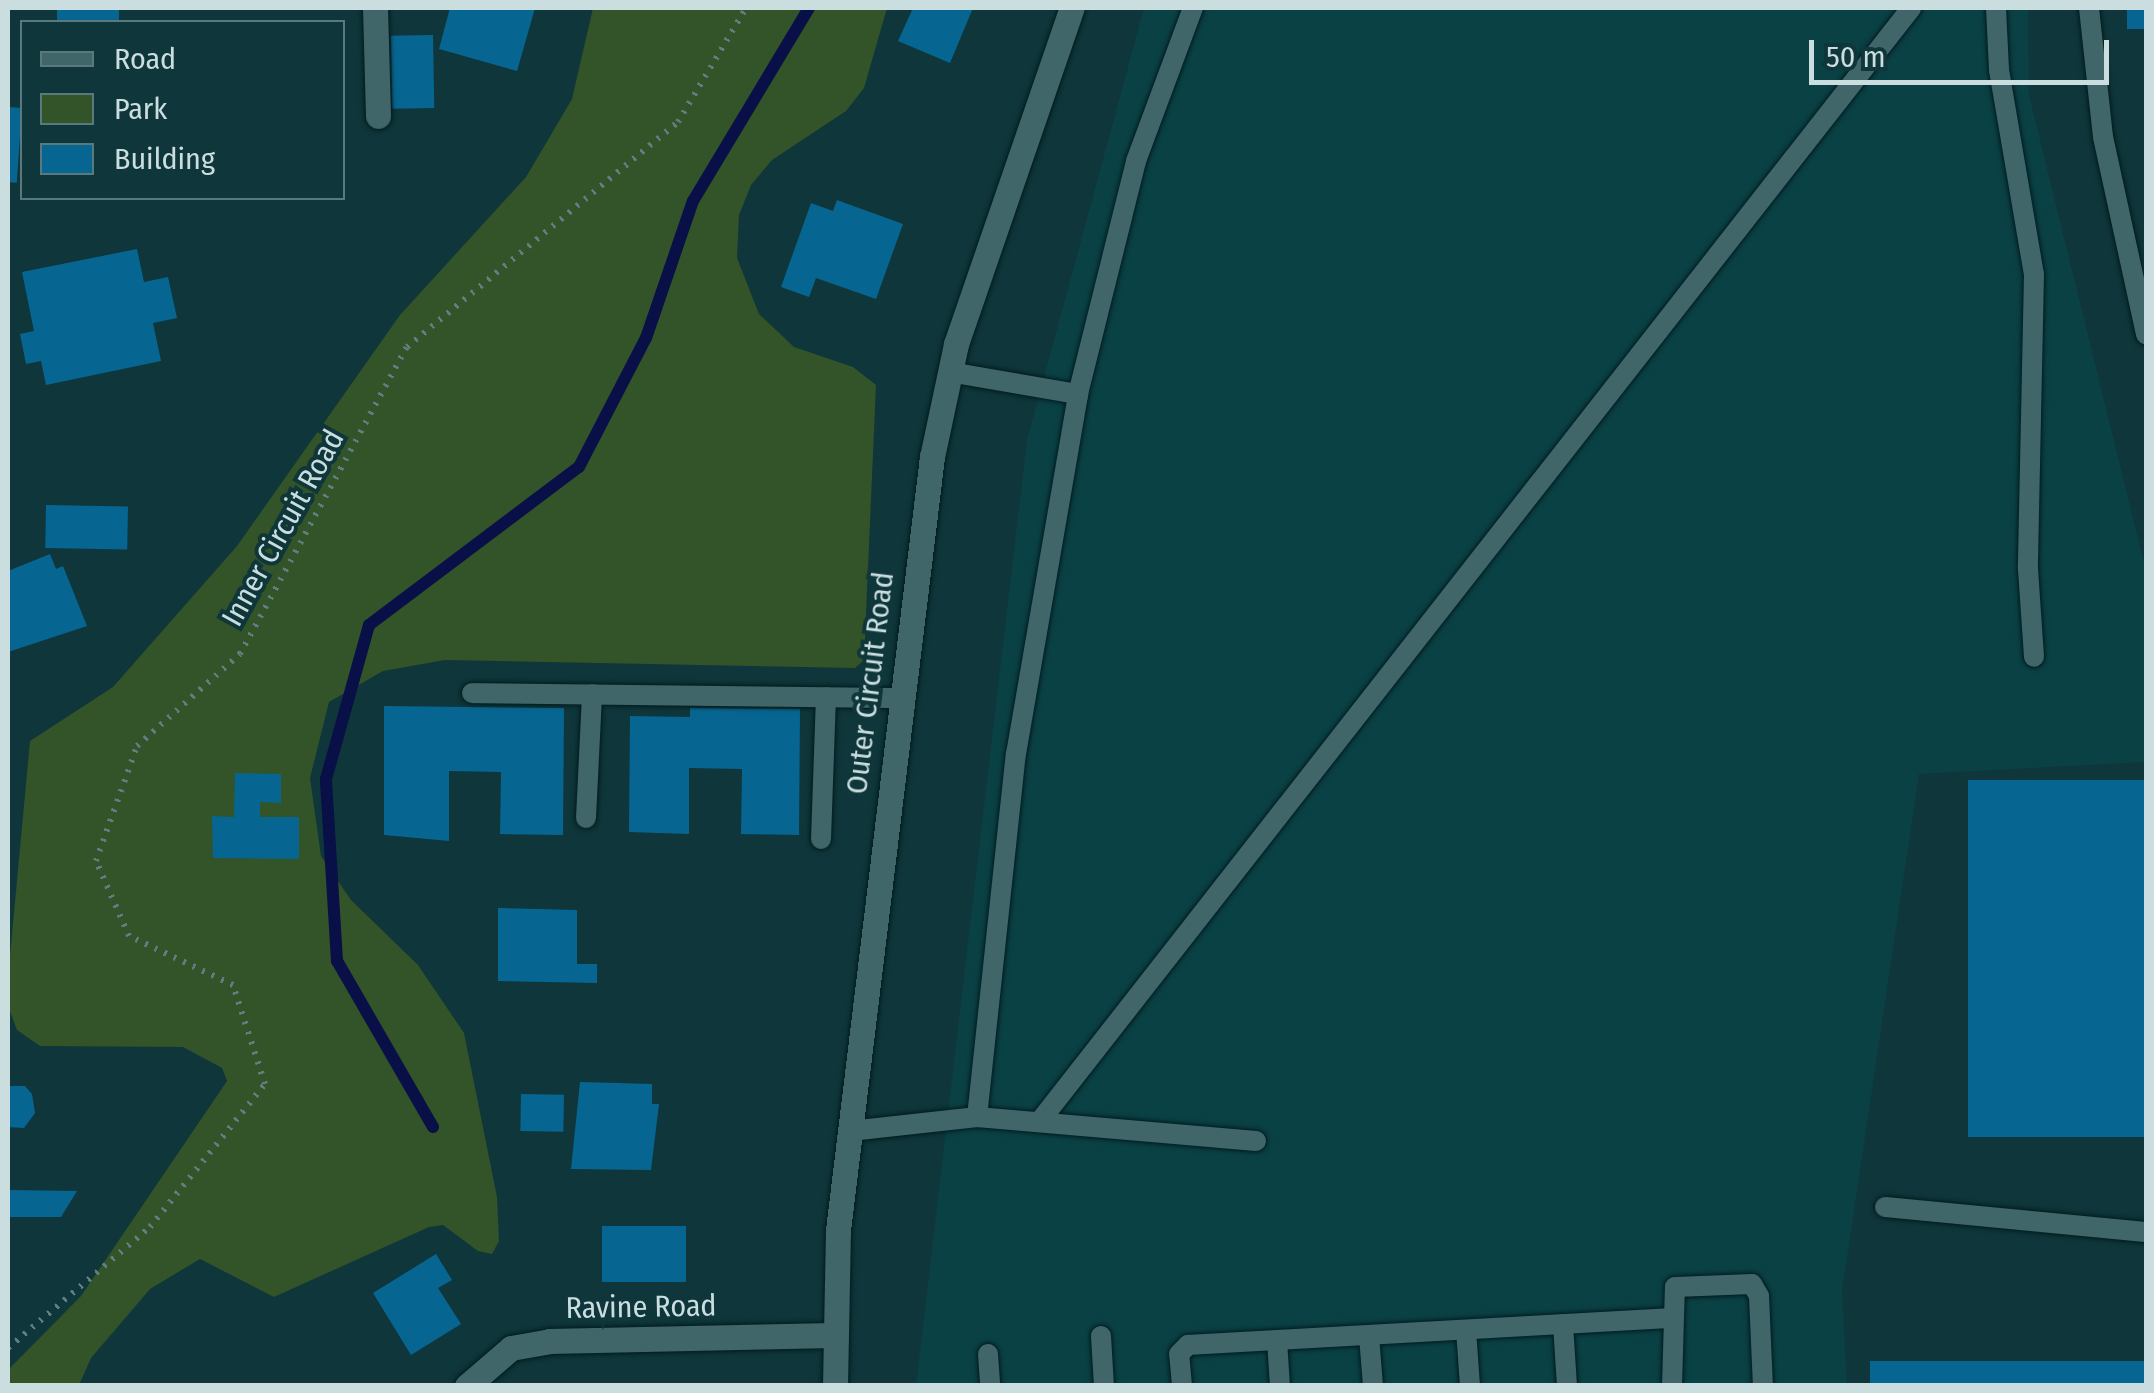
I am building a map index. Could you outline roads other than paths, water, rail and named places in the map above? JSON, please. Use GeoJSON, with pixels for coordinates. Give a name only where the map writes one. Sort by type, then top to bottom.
{"type":"FeatureCollection","features":[{"type":"Feature","properties":{"kind":"street"},"geometry":{"type":"LineString","coordinates":[[374,8],[378,116]]}},
{"type":"Feature","properties":{"kind":"street","name":"Outer Circuit Road"},"geometry":{"type":"LineString","coordinates":[[835,1386],[832,1335],[850,1131],[932,457],[950,372],[1072,8]]}},
{"type":"Feature","properties":{"kind":"street","name":"Ravine Road"},"geometry":{"type":"LineString","coordinates":[[467,1386],[510,1348],[549,1341],[832,1335]]}},
{"type":"Feature","properties":{"kind":"lane"},"geometry":{"type":"LineString","coordinates":[[977,1116],[1016,754],[1078,394],[1136,161],[1192,8]]}},
{"type":"Feature","properties":{"kind":"lane"},"geometry":{"type":"LineString","coordinates":[[1040,1122],[1911,8]]}},
{"type":"Feature","properties":{"kind":"lane"},"geometry":{"type":"LineString","coordinates":[[1996,8],[2000,70],[2034,274],[2028,569],[2034,656]]}},
{"type":"Feature","properties":{"kind":"lane"},"geometry":{"type":"LineString","coordinates":[[2089,8],[2103,138],[2146,334]]}},
{"type":"Feature","properties":{"kind":"lane"},"geometry":{"type":"LineString","coordinates":[[950,372],[1078,394]]}},
{"type":"Feature","properties":{"kind":"lane"},"geometry":{"type":"LineString","coordinates":[[472,692],[901,698]]}},
{"type":"Feature","properties":{"kind":"lane"},"geometry":{"type":"LineString","coordinates":[[586,818],[592,694]]}},
{"type":"Feature","properties":{"kind":"lane"},"geometry":{"type":"LineString","coordinates":[[821,839],[826,698]]}},
{"type":"Feature","properties":{"kind":"lane"},"geometry":{"type":"LineString","coordinates":[[850,1131],[977,1116],[1256,1140]]}},
{"type":"Feature","properties":{"kind":"lane"},"geometry":{"type":"LineString","coordinates":[[1885,1207],[2146,1232]]}},
{"type":"Feature","properties":{"kind":"lane"},"geometry":{"type":"LineString","coordinates":[[1672,1386],[1672,1318],[1677,1285],[1755,1286],[1763,1386]]}},
{"type":"Feature","properties":{"kind":"lane"},"geometry":{"type":"LineString","coordinates":[[1182,1386],[1179,1354],[1188,1345],[1672,1318]]}},
{"type":"Feature","properties":{"kind":"lane"},"geometry":{"type":"LineString","coordinates":[[1563,1324],[1567,1386]]}},
{"type":"Feature","properties":{"kind":"lane"},"geometry":{"type":"LineString","coordinates":[[1466,1330],[1470,1386]]}},
{"type":"Feature","properties":{"kind":"lane"},"geometry":{"type":"LineString","coordinates":[[1101,1336],[1104,1386]]}},
{"type":"Feature","properties":{"kind":"lane"},"geometry":{"type":"LineString","coordinates":[[1369,1336],[1372,1386]]}},
{"type":"Feature","properties":{"kind":"lane"},"geometry":{"type":"LineString","coordinates":[[1277,1340],[1280,1386]]}},
{"type":"Feature","properties":{"kind":"lane"},"geometry":{"type":"LineString","coordinates":[[988,1354],[990,1386]]}},
{"type":"Feature","properties":{"kind":"waterway"},"geometry":{"type":"LineString","coordinates":[[433,1127],[337,961],[326,779],[369,625],[579,467],[646,338],[693,201],[809,8]]}}]}
